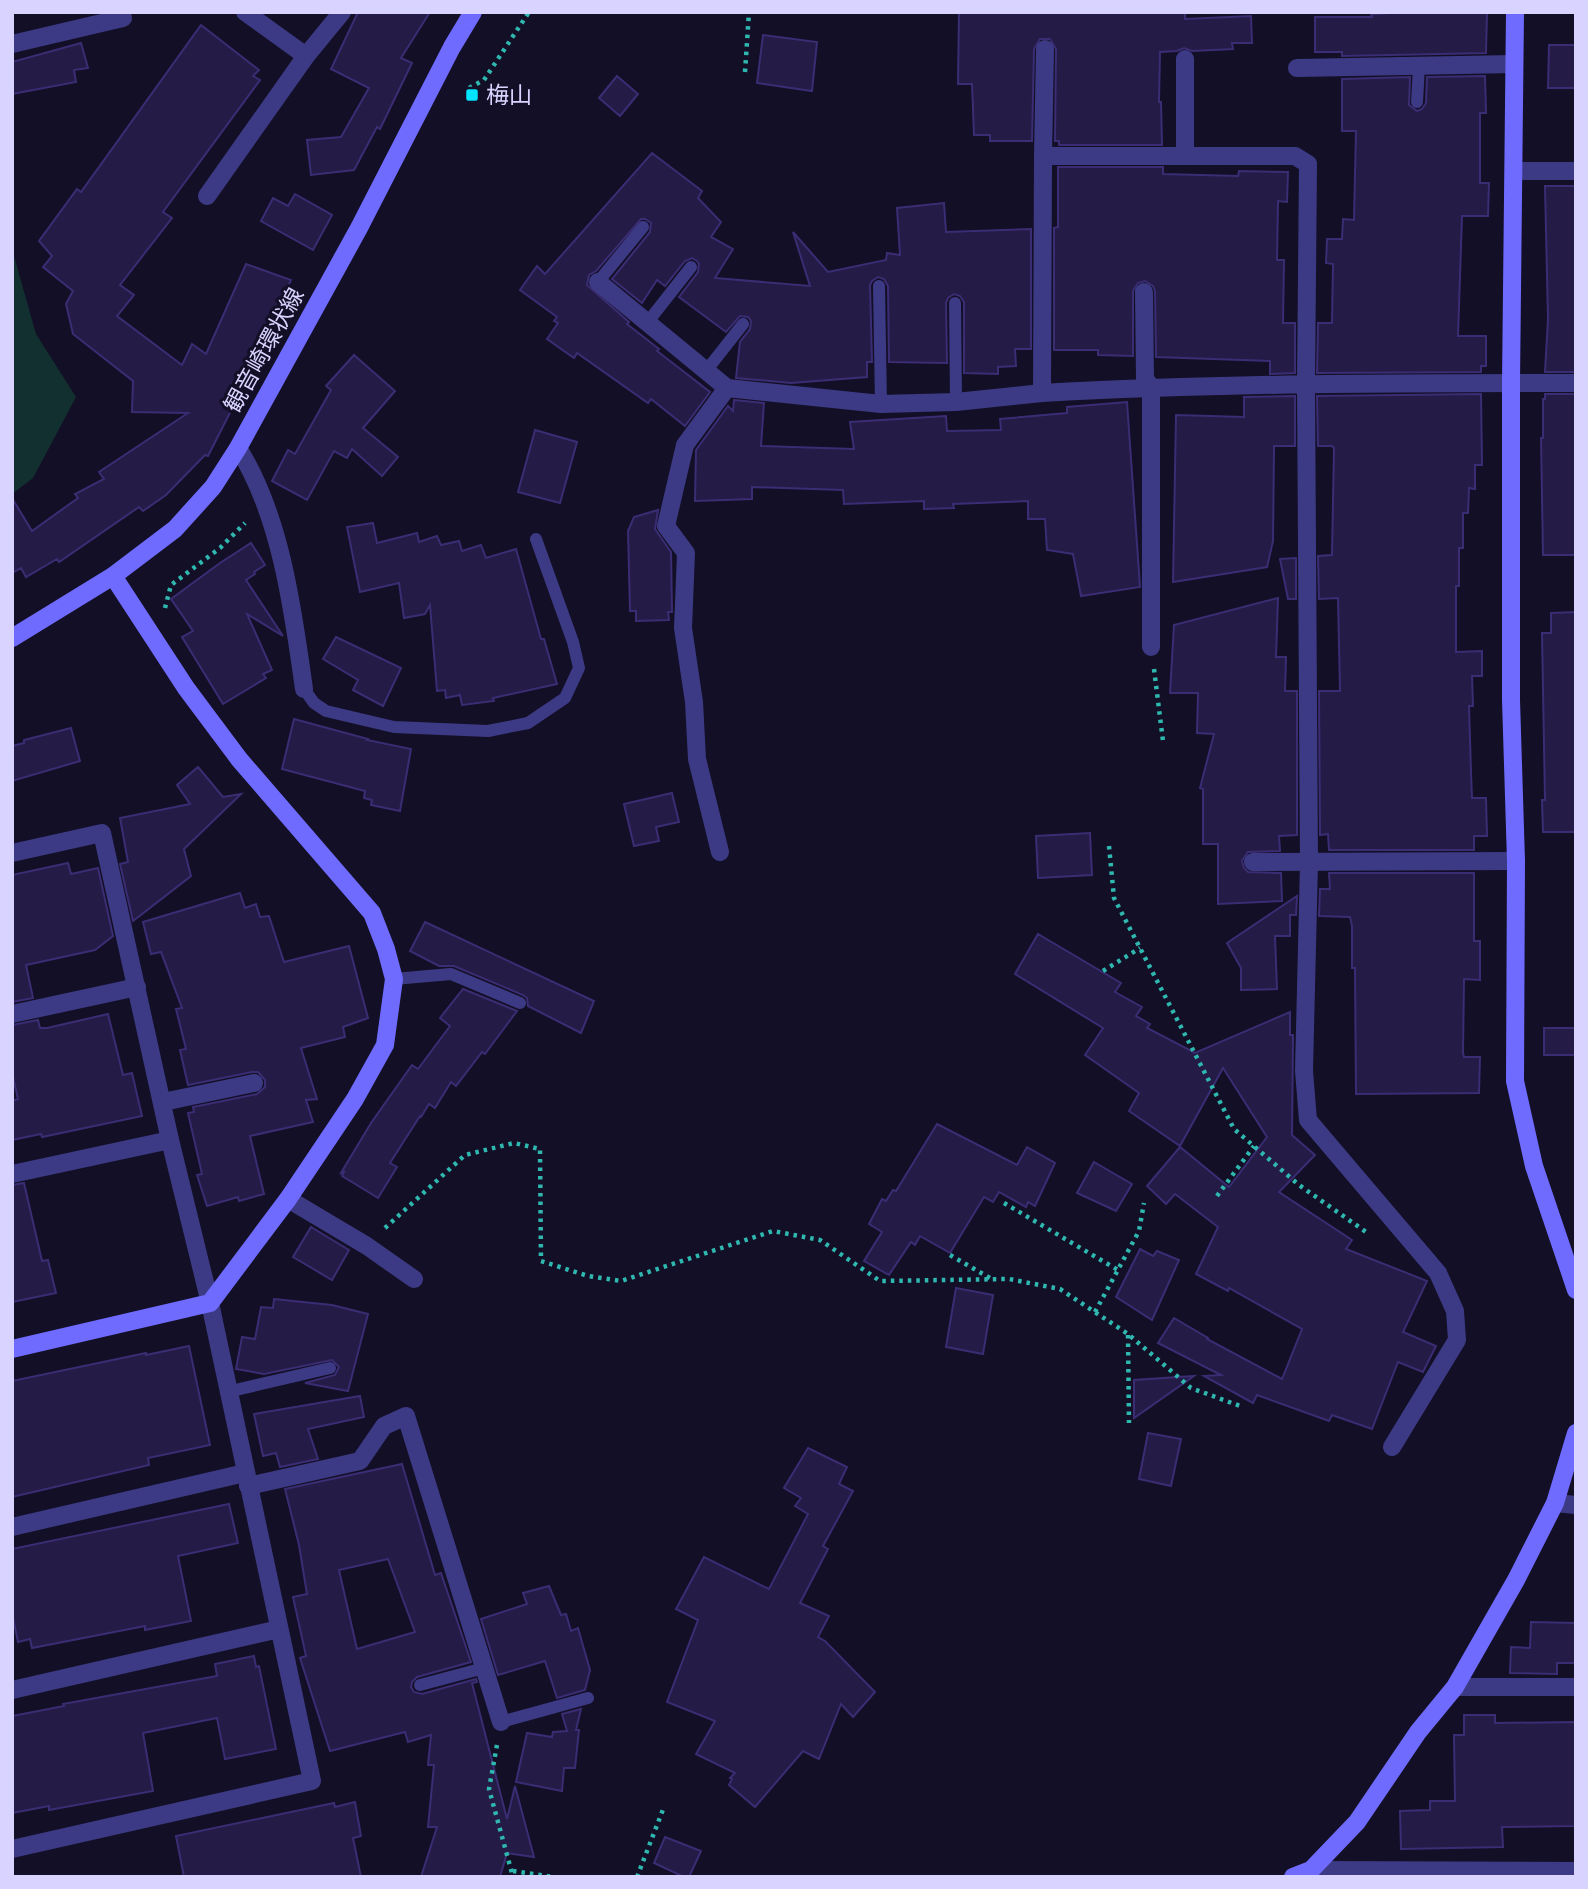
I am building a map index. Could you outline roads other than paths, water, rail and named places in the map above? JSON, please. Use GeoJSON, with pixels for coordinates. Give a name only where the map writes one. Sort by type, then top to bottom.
{"type":"FeatureCollection","features":[{"type":"Feature","properties":{"kind":"street"},"geometry":{"type":"LineString","coordinates":[[245,12],[306,56]]}},
{"type":"Feature","properties":{"kind":"street"},"geometry":{"type":"LineString","coordinates":[[207,196],[306,56],[342,12]]}},
{"type":"Feature","properties":{"kind":"street","name":"観音崎環状線"},"geometry":{"type":"LineString","coordinates":[[12,638],[113,576],[175,529],[213,487],[238,448],[359,228],[452,47],[473,12]]}},
{"type":"Feature","properties":{"kind":"street"},"geometry":{"type":"LineString","coordinates":[[1515,12],[1511,383],[1511,700],[1516,861],[1515,1081],[1534,1166],[1576,1290]]}},
{"type":"Feature","properties":{"kind":"street"},"geometry":{"type":"LineString","coordinates":[[12,44],[123,18]]}},
{"type":"Feature","properties":{"kind":"street"},"geometry":{"type":"LineString","coordinates":[[1042,393],[1045,49]]}},
{"type":"Feature","properties":{"kind":"street"},"geometry":{"type":"LineString","coordinates":[[1185,59],[1185,155]]}},
{"type":"Feature","properties":{"kind":"street"},"geometry":{"type":"LineString","coordinates":[[1297,68],[1514,64]]}},
{"type":"Feature","properties":{"kind":"street"},"geometry":{"type":"LineString","coordinates":[[1043,156],[1294,156],[1308,164],[1306,385],[1309,863],[1304,1071],[1308,1120],[1438,1273],[1455,1311],[1457,1340],[1392,1447]]}},
{"type":"Feature","properties":{"kind":"street"},"geometry":{"type":"LineString","coordinates":[[1514,171],[1576,171]]}},
{"type":"Feature","properties":{"kind":"street"},"geometry":{"type":"LineString","coordinates":[[598,282],[727,388],[881,404],[956,402],[1042,393],[1150,387],[1576,383]]}},
{"type":"Feature","properties":{"kind":"street"},"geometry":{"type":"LineString","coordinates":[[1144,292],[1144,379],[1150,387],[1151,647]]}},
{"type":"Feature","properties":{"kind":"street"},"geometry":{"type":"LineString","coordinates":[[720,852],[697,759],[694,702],[683,628],[686,553],[666,526],[685,445],[727,388]]}},
{"type":"Feature","properties":{"kind":"street"},"geometry":{"type":"LineString","coordinates":[[238,448],[265,503],[286,582],[304,689]]}},
{"type":"Feature","properties":{"kind":"street"},"geometry":{"type":"LineString","coordinates":[[12,1349],[210,1303],[288,1199],[355,1098],[385,1045],[394,979],[372,913],[239,759],[186,688],[113,576]]}},
{"type":"Feature","properties":{"kind":"street"},"geometry":{"type":"LineString","coordinates":[[12,853],[102,833],[170,1140],[210,1303],[312,1781],[12,1849]]}},
{"type":"Feature","properties":{"kind":"street"},"geometry":{"type":"LineString","coordinates":[[1252,862],[1516,861]]}},
{"type":"Feature","properties":{"kind":"street"},"geometry":{"type":"LineString","coordinates":[[12,1014],[137,987]]}},
{"type":"Feature","properties":{"kind":"street"},"geometry":{"type":"LineString","coordinates":[[163,1102],[254,1083]]}},
{"type":"Feature","properties":{"kind":"street"},"geometry":{"type":"LineString","coordinates":[[12,1174],[170,1140]]}},
{"type":"Feature","properties":{"kind":"street"},"geometry":{"type":"LineString","coordinates":[[288,1199],[367,1246],[414,1279]]}},
{"type":"Feature","properties":{"kind":"street"},"geometry":{"type":"LineString","coordinates":[[12,1527],[246,1480],[360,1461],[384,1426],[406,1416],[500,1722]]}},
{"type":"Feature","properties":{"kind":"street"},"geometry":{"type":"LineString","coordinates":[[1311,1870],[1357,1822],[1418,1732],[1455,1687],[1555,1503],[1576,1433]]}},
{"type":"Feature","properties":{"kind":"street"},"geometry":{"type":"LineString","coordinates":[[1555,1503],[1576,1505]]}},
{"type":"Feature","properties":{"kind":"street"},"geometry":{"type":"LineString","coordinates":[[12,1690],[279,1629]]}},
{"type":"Feature","properties":{"kind":"street"},"geometry":{"type":"LineString","coordinates":[[1455,1687],[1576,1687]]}},
{"type":"Feature","properties":{"kind":"street"},"geometry":{"type":"LineString","coordinates":[[1293,1877],[1311,1870],[1576,1871]]}},
{"type":"Feature","properties":{"kind":"lane"},"geometry":{"type":"LineString","coordinates":[[1417,102],[1419,66]]}},
{"type":"Feature","properties":{"kind":"lane"},"geometry":{"type":"LineString","coordinates":[[598,282],[643,227]]}},
{"type":"Feature","properties":{"kind":"lane"},"geometry":{"type":"LineString","coordinates":[[647,323],[691,267]]}},
{"type":"Feature","properties":{"kind":"lane"},"geometry":{"type":"LineString","coordinates":[[879,286],[881,404]]}},
{"type":"Feature","properties":{"kind":"lane"},"geometry":{"type":"LineString","coordinates":[[955,303],[956,402]]}},
{"type":"Feature","properties":{"kind":"lane"},"geometry":{"type":"LineString","coordinates":[[706,370],[743,324]]}},
{"type":"Feature","properties":{"kind":"lane"},"geometry":{"type":"LineString","coordinates":[[304,689],[314,703],[326,712],[394,727],[488,731],[528,723],[565,698],[579,668],[573,642],[536,538]]}},
{"type":"Feature","properties":{"kind":"lane"},"geometry":{"type":"LineString","coordinates":[[394,979],[451,974],[520,1003]]}},
{"type":"Feature","properties":{"kind":"lane"},"geometry":{"type":"LineString","coordinates":[[228,1392],[331,1368]]}},
{"type":"Feature","properties":{"kind":"lane"},"geometry":{"type":"LineString","coordinates":[[420,1685],[484,1668]]}},
{"type":"Feature","properties":{"kind":"lane"},"geometry":{"type":"LineString","coordinates":[[500,1722],[588,1698]]}},
{"type":"Feature","properties":{"kind":"place","name":"梅山"},"geometry":{"type":"Point","coordinates":[472,95]}}]}
